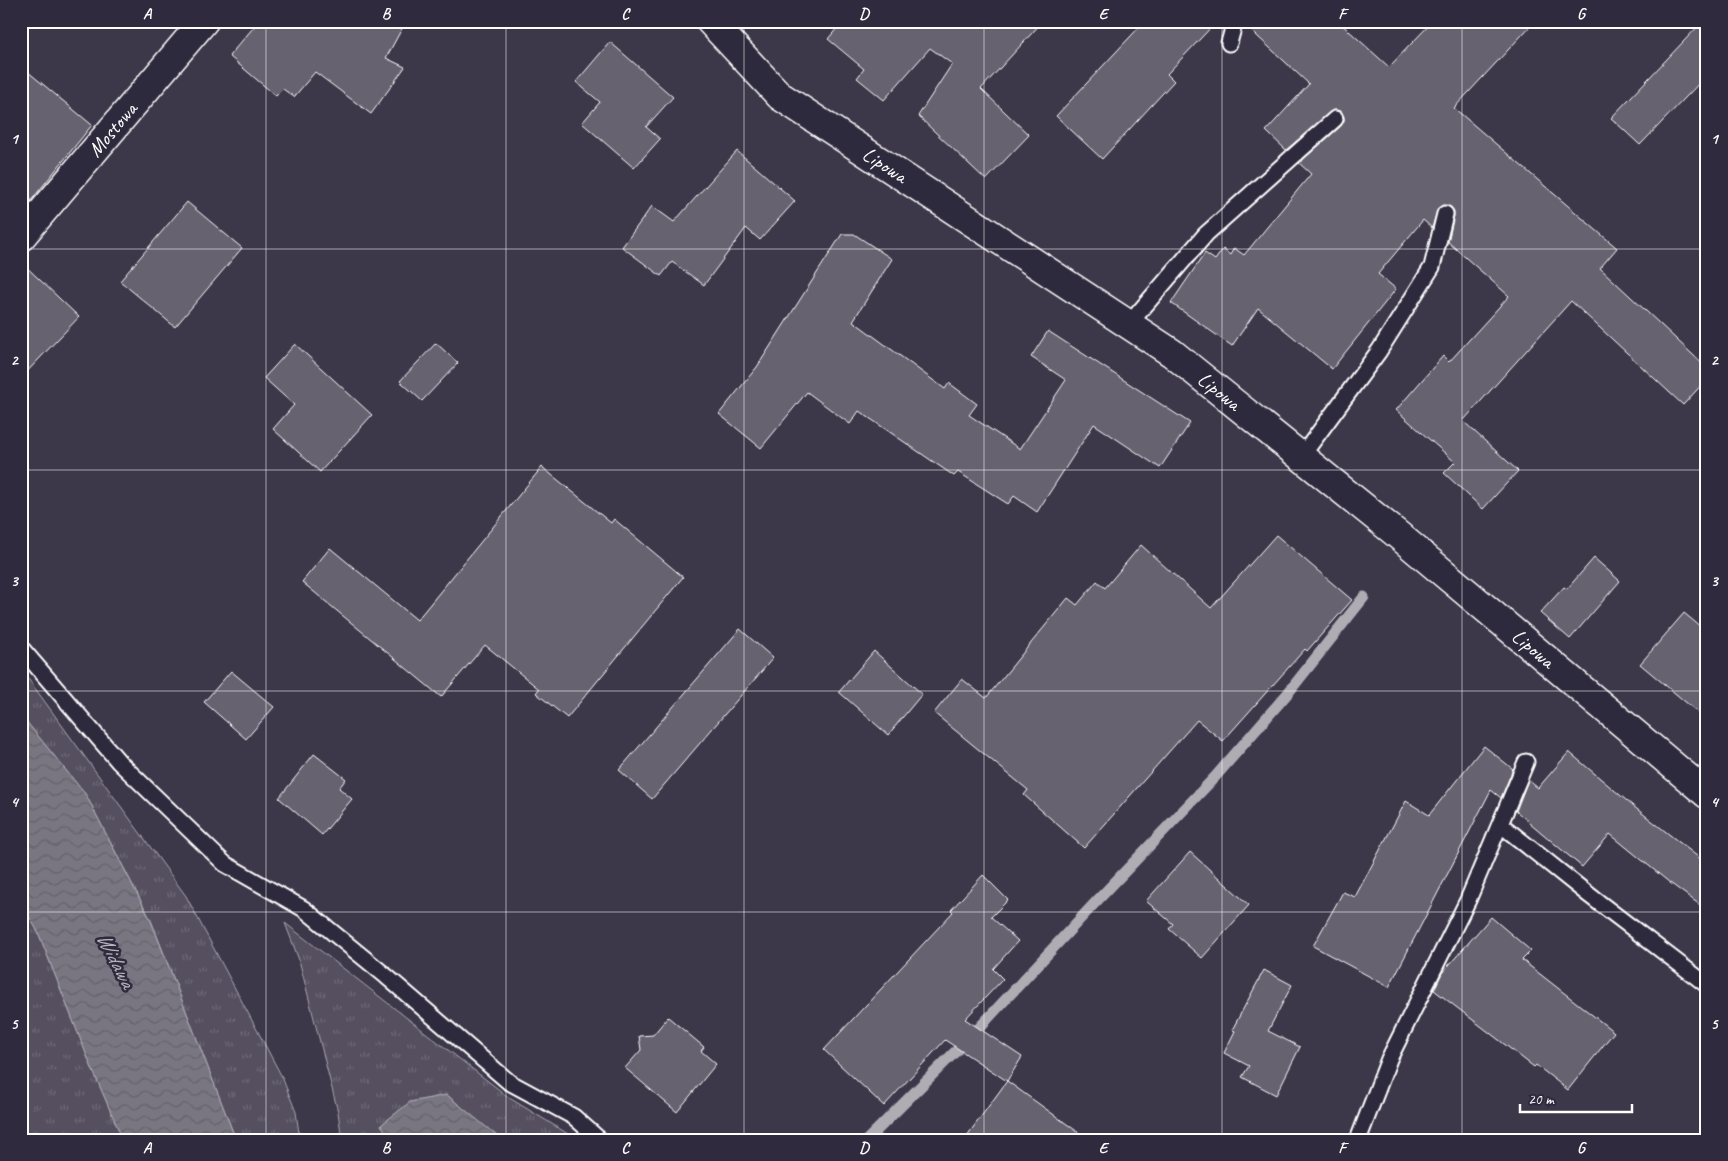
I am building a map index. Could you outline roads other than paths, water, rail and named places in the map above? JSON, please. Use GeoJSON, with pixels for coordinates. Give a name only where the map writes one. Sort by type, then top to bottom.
{"type":"FeatureCollection","features":[{"type":"Feature","properties":{"kind":"street","name":"Mostowa"},"geometry":{"type":"LineString","coordinates":[[21,237],[204,21]]}},
{"type":"Feature","properties":{"kind":"street","name":"Lipowa"},"geometry":{"type":"LineString","coordinates":[[710,21],[780,96],[1172,353],[1397,534],[1707,794]]}},
{"type":"Feature","properties":{"kind":"lane"},"geometry":{"type":"LineString","coordinates":[[1229,43],[1236,21]]}},
{"type":"Feature","properties":{"kind":"lane"},"geometry":{"type":"LineString","coordinates":[[1129,324],[1206,234],[1334,119]]}},
{"type":"Feature","properties":{"kind":"lane"},"geometry":{"type":"LineString","coordinates":[[1302,457],[1379,351],[1432,267],[1445,214]]}},
{"type":"Feature","properties":{"kind":"lane"},"geometry":{"type":"LineString","coordinates":[[21,648],[118,762],[225,864],[304,909],[386,976],[509,1082],[574,1117],[600,1140]]}},
{"type":"Feature","properties":{"kind":"lane"},"geometry":{"type":"LineString","coordinates":[[1358,1140],[1389,1059],[1468,900],[1526,762]]}},
{"type":"Feature","properties":{"kind":"lane"},"geometry":{"type":"LineString","coordinates":[[1500,824],[1588,895],[1707,985]]}},
{"type":"Feature","properties":{"kind":"water","name":"Widawa"},"geometry":{"type":"Polygon","coordinates":[[[21,715],[86,795],[151,921],[236,1140],[123,1140],[91,1066],[38,932],[21,902],[21,715]]]}},
{"type":"Feature","properties":{"kind":"water"},"geometry":{"type":"Polygon","coordinates":[[[447,1095],[502,1140],[392,1140],[381,1125],[410,1102],[447,1095]]]}},
{"type":"Feature","properties":{"kind":"waterway"},"geometry":{"type":"LineString","coordinates":[[867,1140],[980,1027],[1215,777],[1288,693],[1364,597]]}}]}
